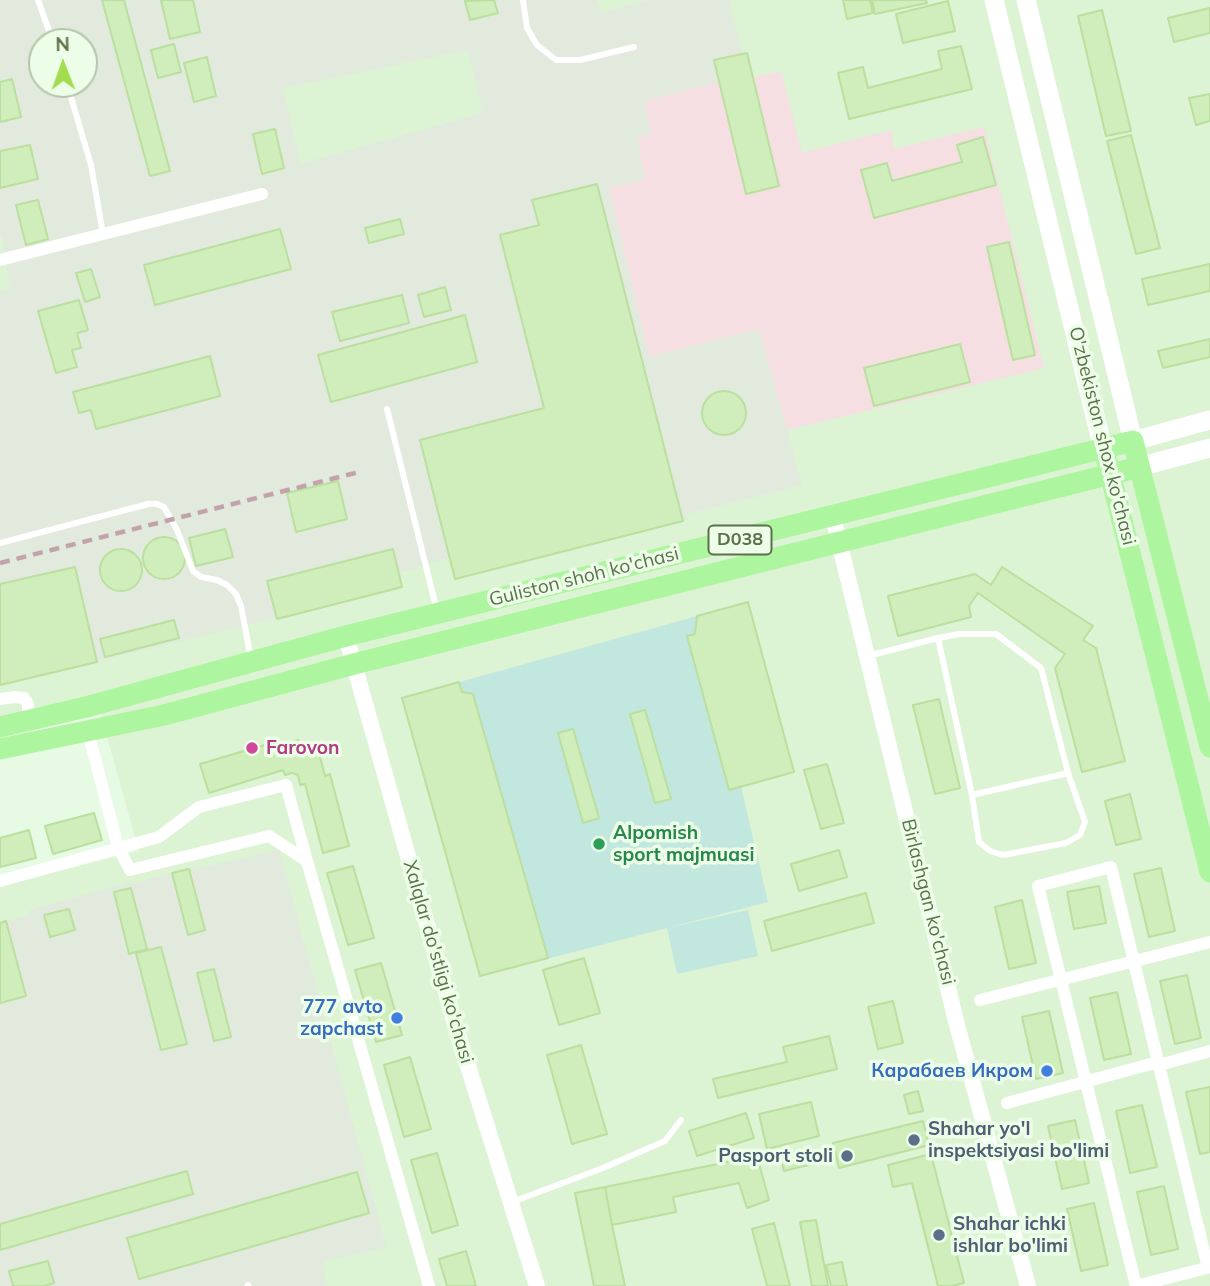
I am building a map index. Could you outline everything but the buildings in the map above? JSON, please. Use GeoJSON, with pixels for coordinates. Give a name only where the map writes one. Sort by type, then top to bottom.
{"type":"FeatureCollection","features":[{"type":"Feature","properties":{"kind":"main road","name":"O'zbekiston shox ko'chasi"},"geometry":{"type":"LineString","coordinates":[[994,0],[1103,449],[1210,872]]}},
{"type":"Feature","properties":{"kind":"main road","name":"O'zbekiston shox ko'chasi"},"geometry":{"type":"LineString","coordinates":[[1026,0],[1120,393],[1210,747]]}},
{"type":"Feature","properties":{"kind":"main road"},"geometry":{"type":"LineString","coordinates":[[1092,399],[1120,393]]}},
{"type":"Feature","properties":{"kind":"main road","name":"Guliston shoh ko'chasi"},"geometry":{"type":"LineString","coordinates":[[10,724],[86,708],[346,636],[833,517],[1210,421]]}},
{"type":"Feature","properties":{"kind":"main road","name":"Guliston shoh ko'chasi"},"geometry":{"type":"LineString","coordinates":[[0,749],[164,715],[354,664],[1210,448]]}},
{"type":"Feature","properties":{"kind":"main road"},"geometry":{"type":"LineString","coordinates":[[1122,519],[1151,512]]}},
{"type":"Feature","properties":{"kind":"street"},"geometry":{"type":"LineString","coordinates":[[0,260],[262,194]]}},
{"type":"Feature","properties":{"kind":"street","name":"Birlashgan ko'chasi"},"geometry":{"type":"LineString","coordinates":[[833,517],[957,1025],[1028,1286]]}},
{"type":"Feature","properties":{"kind":"street","name":"Xalqlar do'stligi ko'chasi"},"geometry":{"type":"LineString","coordinates":[[346,636],[457,1031],[537,1286]]}},
{"type":"Feature","properties":{"kind":"street"},"geometry":{"type":"LineString","coordinates":[[0,699],[24,698],[28,704],[29,714],[10,724]]}},
{"type":"Feature","properties":{"kind":"street"},"geometry":{"type":"LineString","coordinates":[[89,732],[118,847],[130,870],[269,836],[307,861]]}},
{"type":"Feature","properties":{"kind":"street"},"geometry":{"type":"LineString","coordinates":[[0,880],[159,837],[199,807],[286,785],[429,1286]]}},
{"type":"Feature","properties":{"kind":"street"},"geometry":{"type":"LineString","coordinates":[[1111,867],[1209,1268],[1136,1286],[1061,980],[1038,886],[1111,867]]}},
{"type":"Feature","properties":{"kind":"street"},"geometry":{"type":"LineString","coordinates":[[980,1000],[1210,942]]}},
{"type":"Feature","properties":{"kind":"street"},"geometry":{"type":"LineString","coordinates":[[1007,1103],[1210,1051]]}},
{"type":"Feature","properties":{"kind":"lane"},"geometry":{"type":"LineString","coordinates":[[38,0],[47,28]]}},
{"type":"Feature","properties":{"kind":"lane"},"geometry":{"type":"LineString","coordinates":[[523,0],[527,29],[537,45],[556,60],[580,60],[634,47]]}},
{"type":"Feature","properties":{"kind":"lane"},"geometry":{"type":"LineString","coordinates":[[71,98],[91,165],[103,234]]}},
{"type":"Feature","properties":{"kind":"lane"},"geometry":{"type":"LineString","coordinates":[[387,409],[438,613]]}},
{"type":"Feature","properties":{"kind":"lane"},"geometry":{"type":"LineString","coordinates":[[0,543],[148,504],[164,507],[177,530],[192,571],[201,577],[227,585],[236,594],[241,606],[252,663]]}},
{"type":"Feature","properties":{"kind":"lane"},"geometry":{"type":"LineString","coordinates":[[868,656],[938,638],[960,634],[996,634],[1041,668],[1068,773],[1084,822],[1080,835],[1066,843],[1003,855],[990,851],[979,842],[972,794],[938,638]]}},
{"type":"Feature","properties":{"kind":"lane"},"geometry":{"type":"LineString","coordinates":[[972,794],[1068,773]]}},
{"type":"Feature","properties":{"kind":"lane"},"geometry":{"type":"LineString","coordinates":[[510,1203],[665,1141],[681,1120]]}},
{"type":"Feature","properties":{"kind":"shaded area"},"geometry":{"type":"Polygon","coordinates":[[[0,0],[1210,0],[1210,1286],[0,1286],[0,886],[139,851],[100,712],[0,717],[0,0]]]}},
{"type":"Feature","properties":{"kind":"shaded area"},"geometry":{"type":"Polygon","coordinates":[[[0,0],[597,0],[601,13],[650,0],[729,0],[742,54],[714,61],[719,82],[644,101],[651,134],[638,138],[644,180],[610,186],[649,357],[759,329],[802,485],[686,514],[687,520],[455,579],[449,558],[399,573],[402,587],[0,685],[0,291],[10,288],[2,235],[0,0]],[[468,50],[283,88],[300,164],[483,113],[468,50]]]}},
{"type":"Feature","properties":{"kind":"shaded area"},"geometry":{"type":"Polygon","coordinates":[[[747,53],[753,77],[781,71],[802,153],[891,130],[894,149],[984,127],[1044,368],[787,430],[759,329],[649,357],[609,187],[644,180],[638,138],[651,134],[644,101],[719,82],[714,60],[747,53]]]}},
{"type":"Feature","properties":{"kind":"shaded area","name":"Alpomish sport majmuasi"},"geometry":{"type":"Polygon","coordinates":[[[748,602],[794,772],[741,787],[768,902],[480,976],[402,698],[748,602]]]}},
{"type":"Feature","properties":{"kind":"shaded area"},"geometry":{"type":"Polygon","coordinates":[[[279,850],[386,1247],[322,1262],[327,1285],[324,1286],[0,1286],[0,923],[31,915],[30,910],[113,887],[279,850]]]}},
{"type":"Feature","properties":{"kind":"shaded area"},"geometry":{"type":"Polygon","coordinates":[[[748,910],[758,956],[677,974],[667,928],[748,910]]]}},
{"type":"Feature","properties":{"kind":"railway"},"geometry":{"type":"LineString","coordinates":[[0,563],[359,472]]}},
{"type":"Feature","properties":{"kind":"place","name":"Farovon"},"geometry":{"type":"Point","coordinates":[252,748]}},
{"type":"Feature","properties":{"kind":"place","name":"Alpomish sport majmuasi"},"geometry":{"type":"Point","coordinates":[599,844]}},
{"type":"Feature","properties":{"kind":"place","name":"777 avto zapchast"},"geometry":{"type":"Point","coordinates":[397,1018]}},
{"type":"Feature","properties":{"kind":"place","name":"Карабаев Икром"},"geometry":{"type":"Point","coordinates":[1047,1071]}},
{"type":"Feature","properties":{"kind":"place","name":"Shahar yo'l inspektsiyasi bo'limi"},"geometry":{"type":"Point","coordinates":[914,1140]}},
{"type":"Feature","properties":{"kind":"place","name":"Pasport stoli"},"geometry":{"type":"Point","coordinates":[847,1156]}},
{"type":"Feature","properties":{"kind":"place","name":"Shahar ichki ishlar bo'limi"},"geometry":{"type":"Point","coordinates":[939,1235]}}]}
